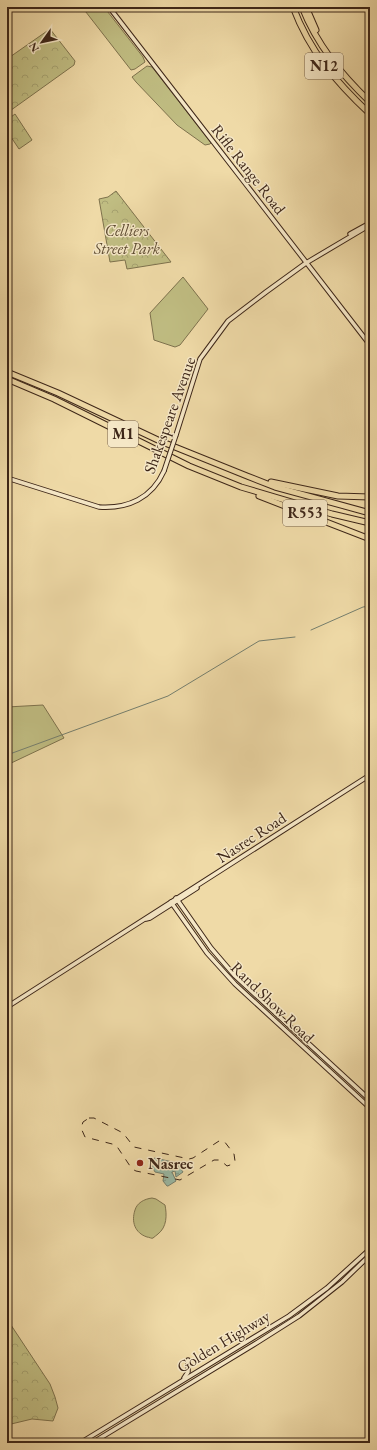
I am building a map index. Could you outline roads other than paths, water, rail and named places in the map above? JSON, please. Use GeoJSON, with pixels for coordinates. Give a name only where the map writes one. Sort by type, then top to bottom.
{"type":"FeatureCollection","features":[{"type":"Feature","properties":{"kind":"highway","name":"N12"},"geometry":{"type":"LineString","coordinates":[[293,7],[311,46],[327,69],[345,90],[370,114]]}},
{"type":"Feature","properties":{"kind":"highway","name":"N12"},"geometry":{"type":"LineString","coordinates":[[302,7],[315,36],[327,55],[342,74],[370,102]]}},
{"type":"Feature","properties":{"kind":"highway"},"geometry":{"type":"LineString","coordinates":[[306,7],[327,55]]}},
{"type":"Feature","properties":{"kind":"highway","name":"M1"},"geometry":{"type":"LineString","coordinates":[[7,372],[58,393],[160,441],[275,487],[370,513]]}},
{"type":"Feature","properties":{"kind":"highway","name":"M1"},"geometry":{"type":"LineString","coordinates":[[7,379],[54,399],[182,462],[241,487],[332,514],[370,523]]}},
{"type":"Feature","properties":{"kind":"highway","name":"R553"},"geometry":{"type":"LineString","coordinates":[[247,476],[338,496],[370,497]]}},
{"type":"Feature","properties":{"kind":"highway","name":"R553"},"geometry":{"type":"LineString","coordinates":[[241,487],[260,496],[370,539]]}},
{"type":"Feature","properties":{"kind":"main road","name":"Rifle Range Road"},"geometry":{"type":"LineString","coordinates":[[109,7],[370,345]]}},
{"type":"Feature","properties":{"kind":"main road","name":"Shakespeare Avenue"},"geometry":{"type":"LineString","coordinates":[[7,478],[99,507],[120,507],[140,499],[155,487],[164,471],[200,359],[228,321],[266,292],[276,282],[305,262],[370,224]]}},
{"type":"Feature","properties":{"kind":"main road","name":"Nasrec Road"},"geometry":{"type":"LineString","coordinates":[[7,1007],[145,919],[150,918],[177,899],[370,776]]}},
{"type":"Feature","properties":{"kind":"main road","name":"Rand Show Road"},"geometry":{"type":"LineString","coordinates":[[177,899],[211,948],[235,976],[370,1100]]}},
{"type":"Feature","properties":{"kind":"main road","name":"Rand Show Road"},"geometry":{"type":"LineString","coordinates":[[172,903],[207,953],[232,981],[254,1003],[370,1108]]}},
{"type":"Feature","properties":{"kind":"main road","name":"Golden Highway"},"geometry":{"type":"LineString","coordinates":[[80,1443],[296,1311],[332,1284],[370,1249]]}},
{"type":"Feature","properties":{"kind":"main road","name":"Golden Highway"},"geometry":{"type":"LineString","coordinates":[[92,1443],[299,1316],[342,1282],[370,1255]]}},
{"type":"Feature","properties":{"kind":"main road"},"geometry":{"type":"LineString","coordinates":[[178,1383],[188,1372],[188,1360]]}},
{"type":"Feature","properties":{"kind":"water"},"geometry":{"type":"Polygon","coordinates":[[[155,1158],[177,1163],[183,1172],[176,1177],[175,1171],[172,1172],[176,1181],[167,1186],[163,1181],[164,1174],[155,1172],[149,1161],[155,1158]]]}},
{"type":"Feature","properties":{"kind":"waterway"},"geometry":{"type":"LineString","coordinates":[[311,630],[363,607],[370,606]]}},
{"type":"Feature","properties":{"kind":"waterway"},"geometry":{"type":"LineString","coordinates":[[7,755],[168,696],[259,641],[295,637]]}},
{"type":"Feature","properties":{"kind":"railway"},"geometry":{"type":"LineString","coordinates":[[89,1118],[94,1118],[123,1133],[134,1147],[189,1159],[193,1158],[219,1141],[224,1141],[234,1154],[235,1161],[233,1164],[227,1166],[220,1160],[214,1160],[180,1180],[136,1171],[132,1169],[116,1145],[85,1137],[81,1128],[83,1122],[89,1118]]}},
{"type":"Feature","properties":{"kind":"railway"},"geometry":{"type":"LineString","coordinates":[[7,1278],[13,1287]]}},
{"type":"Feature","properties":{"kind":"railway"},"geometry":{"type":"LineString","coordinates":[[7,1290],[10,1295]]}},
{"type":"Feature","properties":{"kind":"place","name":"Nasrec"},"geometry":{"type":"Point","coordinates":[140,1163]}},
{"type":"Feature","properties":{"kind":"park label","name":"Celliers Street Park"},"geometry":{"type":"Point","coordinates":[127,239]}}]}
